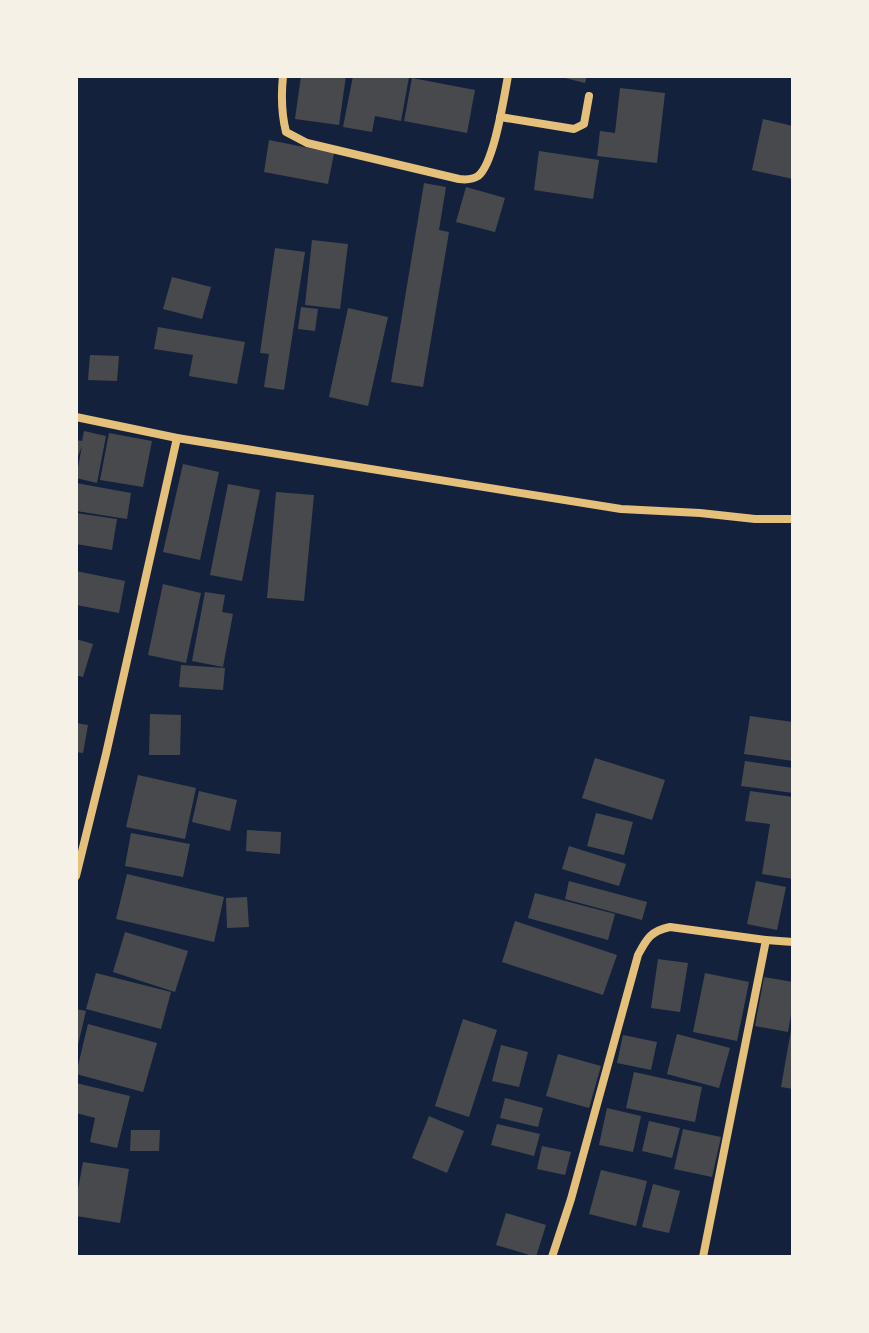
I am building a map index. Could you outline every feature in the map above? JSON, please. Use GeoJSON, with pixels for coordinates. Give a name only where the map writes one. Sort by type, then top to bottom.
{"type":"FeatureCollection","features":[{"type":"Feature","properties":{"kind":"street"},"geometry":{"type":"LineString","coordinates":[[283,76],[282,116],[286,132],[297,139],[471,180],[483,172],[491,155],[508,76]]}},
{"type":"Feature","properties":{"kind":"street"},"geometry":{"type":"LineString","coordinates":[[500,117],[574,129],[584,124],[589,96]]}},
{"type":"Feature","properties":{"kind":"street"},"geometry":{"type":"LineString","coordinates":[[76,417],[177,438],[621,509],[793,519]]}},
{"type":"Feature","properties":{"kind":"street"},"geometry":{"type":"LineString","coordinates":[[76,876],[177,438]]}},
{"type":"Feature","properties":{"kind":"street"},"geometry":{"type":"LineString","coordinates":[[552,1257],[638,955],[645,941],[657,929],[670,927],[793,942]]}},
{"type":"Feature","properties":{"kind":"street"},"geometry":{"type":"LineString","coordinates":[[703,1257],[766,940]]}},
{"type":"Feature","properties":{"kind":"building"},"geometry":{"type":"Polygon","coordinates":[[[301,76],[346,76],[339,125],[295,119],[301,76]]]}},
{"type":"Feature","properties":{"kind":"building"},"geometry":{"type":"Polygon","coordinates":[[[353,76],[409,77],[401,121],[375,116],[372,132],[343,127],[353,76]]]}},
{"type":"Feature","properties":{"kind":"building"},"geometry":{"type":"Polygon","coordinates":[[[557,76],[587,76],[585,83],[557,76]]]}},
{"type":"Feature","properties":{"kind":"building"},"geometry":{"type":"Polygon","coordinates":[[[412,78],[475,90],[467,133],[404,121],[412,78]]]}},
{"type":"Feature","properties":{"kind":"building"},"geometry":{"type":"Polygon","coordinates":[[[620,88],[665,93],[657,163],[597,156],[600,131],[615,133],[620,88]]]}},
{"type":"Feature","properties":{"kind":"building"},"geometry":{"type":"Polygon","coordinates":[[[763,119],[793,126],[793,179],[752,170],[763,119]]]}},
{"type":"Feature","properties":{"kind":"building"},"geometry":{"type":"Polygon","coordinates":[[[269,140],[334,153],[328,184],[264,172],[269,140]]]}},
{"type":"Feature","properties":{"kind":"building"},"geometry":{"type":"Polygon","coordinates":[[[539,151],[599,160],[593,199],[534,190],[539,151]]]}},
{"type":"Feature","properties":{"kind":"building"},"geometry":{"type":"Polygon","coordinates":[[[424,183],[446,187],[439,230],[449,232],[423,387],[391,382],[424,183]]]}},
{"type":"Feature","properties":{"kind":"building"},"geometry":{"type":"Polygon","coordinates":[[[466,187],[505,198],[495,232],[456,222],[466,187]]]}},
{"type":"Feature","properties":{"kind":"building"},"geometry":{"type":"Polygon","coordinates":[[[312,240],[348,244],[340,309],[305,305],[312,240]]]}},
{"type":"Feature","properties":{"kind":"building"},"geometry":{"type":"Polygon","coordinates":[[[275,248],[305,252],[284,390],[264,387],[269,354],[260,353],[275,248]]]}},
{"type":"Feature","properties":{"kind":"building"},"geometry":{"type":"Polygon","coordinates":[[[172,277],[211,287],[202,319],[163,309],[172,277]]]}},
{"type":"Feature","properties":{"kind":"building"},"geometry":{"type":"Polygon","coordinates":[[[301,307],[318,309],[315,331],[298,329],[301,307]]]}},
{"type":"Feature","properties":{"kind":"building"},"geometry":{"type":"Polygon","coordinates":[[[348,308],[388,317],[368,406],[329,397],[348,308]]]}},
{"type":"Feature","properties":{"kind":"building"},"geometry":{"type":"Polygon","coordinates":[[[158,327],[245,342],[237,384],[189,376],[193,355],[154,349],[158,327]]]}},
{"type":"Feature","properties":{"kind":"building"},"geometry":{"type":"Polygon","coordinates":[[[90,355],[119,356],[117,381],[88,380],[90,355]]]}},
{"type":"Feature","properties":{"kind":"building"},"geometry":{"type":"Polygon","coordinates":[[[84,431],[106,436],[97,483],[76,478],[82,446],[76,461],[76,440],[82,441],[84,431]]]}},
{"type":"Feature","properties":{"kind":"building"},"geometry":{"type":"Polygon","coordinates":[[[109,433],[152,441],[143,487],[100,480],[109,433]]]}},
{"type":"Feature","properties":{"kind":"building"},"geometry":{"type":"Polygon","coordinates":[[[183,464],[219,472],[200,560],[163,552],[183,464]]]}},
{"type":"Feature","properties":{"kind":"building"},"geometry":{"type":"Polygon","coordinates":[[[76,483],[131,493],[127,519],[76,511],[76,483]]]}},
{"type":"Feature","properties":{"kind":"building"},"geometry":{"type":"Polygon","coordinates":[[[228,484],[260,490],[242,581],[210,575],[228,484]]]}},
{"type":"Feature","properties":{"kind":"building"},"geometry":{"type":"Polygon","coordinates":[[[276,492],[314,495],[304,601],[267,598],[276,492]]]}},
{"type":"Feature","properties":{"kind":"building"},"geometry":{"type":"Polygon","coordinates":[[[76,513],[117,519],[112,550],[76,544],[76,513]]]}},
{"type":"Feature","properties":{"kind":"building"},"geometry":{"type":"Polygon","coordinates":[[[76,571],[125,581],[119,613],[76,605],[76,571]]]}},
{"type":"Feature","properties":{"kind":"building"},"geometry":{"type":"Polygon","coordinates":[[[163,584],[201,593],[186,663],[148,655],[163,584]]]}},
{"type":"Feature","properties":{"kind":"building"},"geometry":{"type":"Polygon","coordinates":[[[205,592],[225,595],[222,612],[233,614],[223,667],[192,661],[205,592]]]}},
{"type":"Feature","properties":{"kind":"building"},"geometry":{"type":"Polygon","coordinates":[[[76,639],[93,644],[83,677],[76,675],[76,639]]]}},
{"type":"Feature","properties":{"kind":"building"},"geometry":{"type":"Polygon","coordinates":[[[181,665],[225,668],[223,690],[179,687],[181,665]]]}},
{"type":"Feature","properties":{"kind":"building"},"geometry":{"type":"Polygon","coordinates":[[[150,714],[181,715],[180,755],[149,755],[150,714]]]}},
{"type":"Feature","properties":{"kind":"building"},"geometry":{"type":"Polygon","coordinates":[[[750,716],[793,722],[793,761],[744,754],[750,716]]]}},
{"type":"Feature","properties":{"kind":"building"},"geometry":{"type":"Polygon","coordinates":[[[76,723],[88,725],[83,753],[76,752],[76,723]]]}},
{"type":"Feature","properties":{"kind":"building"},"geometry":{"type":"Polygon","coordinates":[[[595,758],[665,780],[652,820],[582,798],[595,758]]]}},
{"type":"Feature","properties":{"kind":"building"},"geometry":{"type":"Polygon","coordinates":[[[745,761],[793,768],[793,793],[741,786],[745,761]]]}},
{"type":"Feature","properties":{"kind":"building"},"geometry":{"type":"Polygon","coordinates":[[[138,775],[196,788],[185,839],[126,827],[138,775]]]}},
{"type":"Feature","properties":{"kind":"building"},"geometry":{"type":"Polygon","coordinates":[[[199,791],[237,800],[230,831],[192,822],[199,791]]]}},
{"type":"Feature","properties":{"kind":"building"},"geometry":{"type":"Polygon","coordinates":[[[750,791],[793,797],[793,879],[762,874],[770,824],[745,821],[750,791]]]}},
{"type":"Feature","properties":{"kind":"building"},"geometry":{"type":"Polygon","coordinates":[[[596,813],[633,822],[624,855],[587,846],[596,813]]]}},
{"type":"Feature","properties":{"kind":"building"},"geometry":{"type":"Polygon","coordinates":[[[247,830],[281,832],[280,854],[246,851],[247,830]]]}},
{"type":"Feature","properties":{"kind":"building"},"geometry":{"type":"Polygon","coordinates":[[[131,833],[190,844],[183,877],[125,866],[131,833]]]}},
{"type":"Feature","properties":{"kind":"building"},"geometry":{"type":"Polygon","coordinates":[[[569,846],[626,864],[619,886],[562,869],[569,846]]]}},
{"type":"Feature","properties":{"kind":"building"},"geometry":{"type":"Polygon","coordinates":[[[127,874],[224,897],[214,942],[116,919],[127,874]]]}},
{"type":"Feature","properties":{"kind":"building"},"geometry":{"type":"Polygon","coordinates":[[[569,881],[647,902],[642,920],[565,899],[569,881]]]}},
{"type":"Feature","properties":{"kind":"building"},"geometry":{"type":"Polygon","coordinates":[[[756,881],[786,887],[777,930],[747,924],[756,881]]]}},
{"type":"Feature","properties":{"kind":"building"},"geometry":{"type":"Polygon","coordinates":[[[535,893],[615,914],[608,940],[528,918],[535,893]]]}},
{"type":"Feature","properties":{"kind":"building"},"geometry":{"type":"Polygon","coordinates":[[[247,897],[249,927],[227,928],[226,898],[247,897]]]}},
{"type":"Feature","properties":{"kind":"building"},"geometry":{"type":"Polygon","coordinates":[[[515,921],[617,955],[603,995],[502,962],[515,921]]]}},
{"type":"Feature","properties":{"kind":"building"},"geometry":{"type":"Polygon","coordinates":[[[125,932],[188,951],[175,992],[113,972],[125,932]]]}},
{"type":"Feature","properties":{"kind":"building"},"geometry":{"type":"Polygon","coordinates":[[[658,959],[688,963],[680,1012],[651,1008],[658,959]]]}},
{"type":"Feature","properties":{"kind":"building"},"geometry":{"type":"Polygon","coordinates":[[[96,973],[171,992],[161,1029],[86,1009],[96,973]]]}},
{"type":"Feature","properties":{"kind":"building"},"geometry":{"type":"Polygon","coordinates":[[[705,973],[749,982],[737,1041],[693,1032],[705,973]]]}},
{"type":"Feature","properties":{"kind":"building"},"geometry":{"type":"Polygon","coordinates":[[[764,977],[793,982],[788,1032],[755,1026],[764,977]]]}},
{"type":"Feature","properties":{"kind":"building"},"geometry":{"type":"Polygon","coordinates":[[[76,1009],[86,1011],[77,1049],[76,1049],[76,1009]]]}},
{"type":"Feature","properties":{"kind":"building"},"geometry":{"type":"Polygon","coordinates":[[[463,1019],[497,1030],[469,1117],[435,1106],[463,1019]]]}},
{"type":"Feature","properties":{"kind":"building"},"geometry":{"type":"Polygon","coordinates":[[[88,1024],[157,1043],[143,1092],[76,1074],[88,1024]]]}},
{"type":"Feature","properties":{"kind":"building"},"geometry":{"type":"Polygon","coordinates":[[[793,1030],[793,1089],[781,1087],[793,1030]]]}},
{"type":"Feature","properties":{"kind":"building"},"geometry":{"type":"Polygon","coordinates":[[[677,1034],[730,1048],[719,1088],[667,1074],[677,1034]]]}},
{"type":"Feature","properties":{"kind":"building"},"geometry":{"type":"Polygon","coordinates":[[[623,1035],[657,1042],[651,1070],[617,1063],[623,1035]]]}},
{"type":"Feature","properties":{"kind":"building"},"geometry":{"type":"Polygon","coordinates":[[[501,1045],[528,1052],[519,1087],[492,1081],[501,1045]]]}},
{"type":"Feature","properties":{"kind":"building"},"geometry":{"type":"Polygon","coordinates":[[[558,1054],[601,1066],[589,1108],[546,1096],[558,1054]]]}},
{"type":"Feature","properties":{"kind":"building"},"geometry":{"type":"Polygon","coordinates":[[[634,1072],[702,1087],[695,1122],[626,1108],[634,1072]]]}},
{"type":"Feature","properties":{"kind":"building"},"geometry":{"type":"Polygon","coordinates":[[[76,1083],[130,1096],[117,1148],[90,1142],[95,1118],[76,1113],[76,1083]]]}},
{"type":"Feature","properties":{"kind":"building"},"geometry":{"type":"Polygon","coordinates":[[[505,1098],[543,1108],[538,1127],[500,1118],[505,1098]]]}},
{"type":"Feature","properties":{"kind":"building"},"geometry":{"type":"Polygon","coordinates":[[[607,1108],[641,1116],[633,1152],[599,1145],[607,1108]]]}},
{"type":"Feature","properties":{"kind":"building"},"geometry":{"type":"Polygon","coordinates":[[[429,1116],[464,1131],[447,1173],[412,1158],[429,1116]]]}},
{"type":"Feature","properties":{"kind":"building"},"geometry":{"type":"Polygon","coordinates":[[[649,1121],[680,1128],[672,1158],[642,1151],[649,1121]]]}},
{"type":"Feature","properties":{"kind":"building"},"geometry":{"type":"Polygon","coordinates":[[[497,1124],[540,1134],[534,1156],[491,1145],[497,1124]]]}},
{"type":"Feature","properties":{"kind":"building"},"geometry":{"type":"Polygon","coordinates":[[[683,1129],[721,1137],[712,1177],[674,1169],[683,1129]]]}},
{"type":"Feature","properties":{"kind":"building"},"geometry":{"type":"Polygon","coordinates":[[[131,1130],[160,1130],[159,1151],[130,1151],[131,1130]]]}},
{"type":"Feature","properties":{"kind":"building"},"geometry":{"type":"Polygon","coordinates":[[[542,1146],[571,1152],[565,1175],[537,1169],[542,1146]]]}},
{"type":"Feature","properties":{"kind":"building"},"geometry":{"type":"Polygon","coordinates":[[[83,1162],[129,1169],[120,1223],[76,1216],[83,1162]]]}},
{"type":"Feature","properties":{"kind":"building"},"geometry":{"type":"Polygon","coordinates":[[[601,1170],[647,1181],[636,1226],[589,1214],[601,1170]]]}},
{"type":"Feature","properties":{"kind":"building"},"geometry":{"type":"Polygon","coordinates":[[[653,1184],[680,1191],[669,1233],[642,1227],[653,1184]]]}},
{"type":"Feature","properties":{"kind":"building"},"geometry":{"type":"Polygon","coordinates":[[[506,1213],[546,1225],[536,1257],[496,1245],[506,1213]]]}}]}
